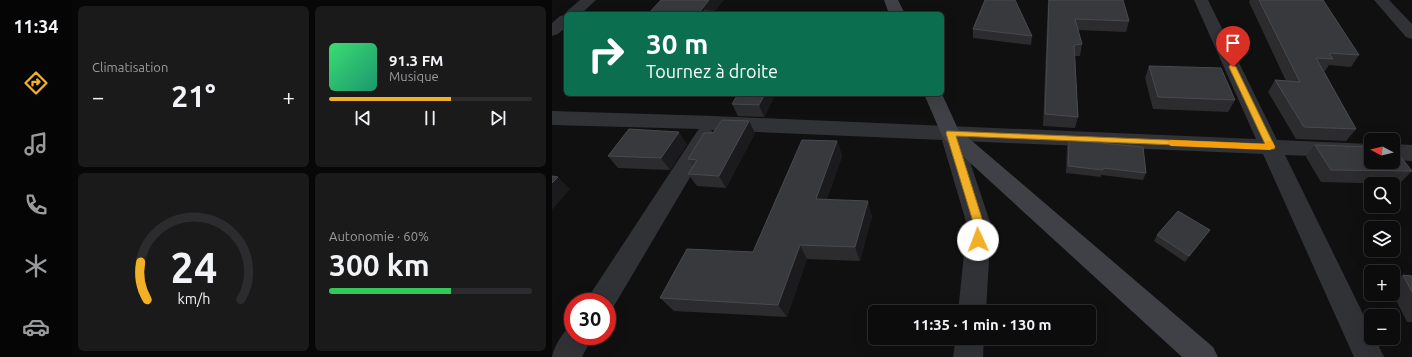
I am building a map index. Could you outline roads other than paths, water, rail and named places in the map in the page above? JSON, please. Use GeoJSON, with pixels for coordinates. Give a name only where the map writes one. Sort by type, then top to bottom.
{"type":"FeatureCollection","features":[{"type":"Feature","properties":{"kind":"street"},"geometry":{"type":"LineString","coordinates":[[574,12],[589,0]]}},
{"type":"Feature","properties":{"kind":"street"},"geometry":{"type":"LineString","coordinates":[[890,0],[896,12]]}},
{"type":"Feature","properties":{"kind":"street"},"geometry":{"type":"LineString","coordinates":[[1201,0],[1369,357]]}},
{"type":"Feature","properties":{"kind":"street"},"geometry":{"type":"LineString","coordinates":[[1381,0],[1412,34]]}},
{"type":"Feature","properties":{"kind":"street"},"geometry":{"type":"LineString","coordinates":[[552,31],[564,21]]}},
{"type":"Feature","properties":{"kind":"street"},"geometry":{"type":"LineString","coordinates":[[934,96],[950,133],[979,225],[973,305]]}},
{"type":"Feature","properties":{"kind":"street"},"geometry":{"type":"LineString","coordinates":[[552,118],[713,123],[1364,151]]}},
{"type":"Feature","properties":{"kind":"street"},"geometry":{"type":"LineString","coordinates":[[606,293],[713,123]]}},
{"type":"Feature","properties":{"kind":"street"},"geometry":{"type":"LineString","coordinates":[[950,133],[1203,357]]}},
{"type":"Feature","properties":{"kind":"street"},"geometry":{"type":"LineString","coordinates":[[1400,152],[1412,153]]}},
{"type":"Feature","properties":{"kind":"street"},"geometry":{"type":"LineString","coordinates":[[566,357],[573,345]]}},
{"type":"Feature","properties":{"kind":"street"},"geometry":{"type":"LineString","coordinates":[[968,357],[969,345]]}}]}
